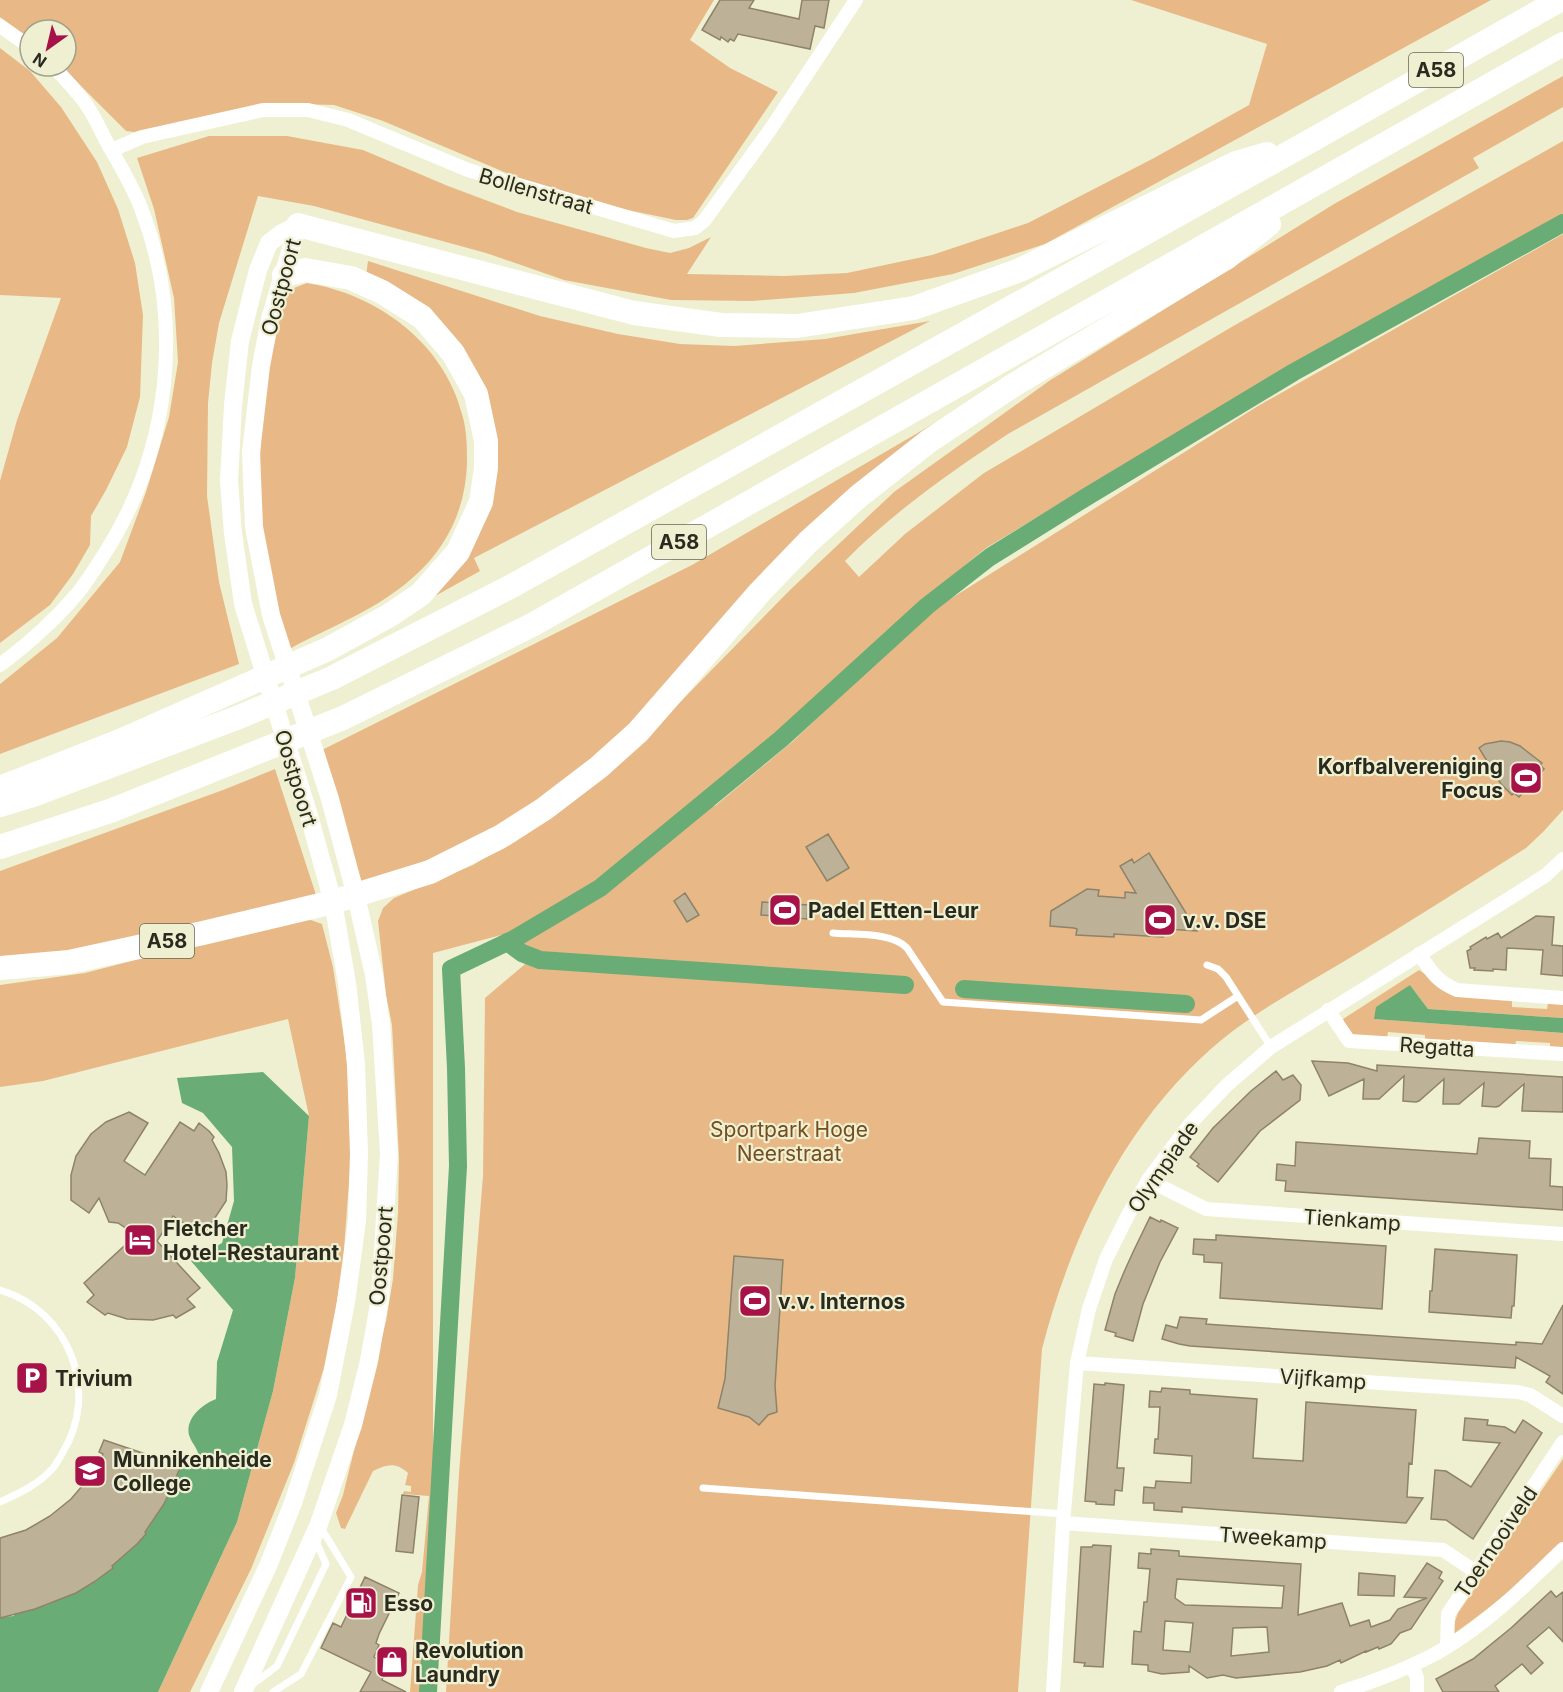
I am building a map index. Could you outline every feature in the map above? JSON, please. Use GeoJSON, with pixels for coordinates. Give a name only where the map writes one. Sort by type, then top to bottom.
{"type":"FeatureCollection","features":[{"type":"Feature","properties":{"kind":"highway","name":"A58"},"geometry":{"type":"LineString","coordinates":[[0,805],[33,795],[239,717],[332,678],[510,587],[1560,0]]}},
{"type":"Feature","properties":{"kind":"highway","name":"A58"},"geometry":{"type":"LineString","coordinates":[[0,847],[110,811],[343,718],[532,625],[1563,44]]}},
{"type":"Feature","properties":{"kind":"highway","name":"A58"},"geometry":{"type":"LineString","coordinates":[[298,225],[634,313],[721,325],[797,326],[914,308],[1020,270],[1236,163],[1312,140]]}},
{"type":"Feature","properties":{"kind":"highway","name":"A58"},"geometry":{"type":"LineString","coordinates":[[356,896],[430,872],[500,837],[544,809],[599,767],[638,732],[760,592],[808,542],[859,496],[928,441],[1012,386],[1226,258],[1330,176]]}},
{"type":"Feature","properties":{"kind":"highway"},"geometry":{"type":"LineString","coordinates":[[0,788],[120,741],[328,649],[390,615],[421,594],[458,552],[481,502],[486,468],[486,441],[476,394],[453,353],[422,317],[382,292],[351,278],[305,270],[284,275]]}},
{"type":"Feature","properties":{"kind":"highway"},"geometry":{"type":"LineString","coordinates":[[333,902],[356,896]]}},
{"type":"Feature","properties":{"kind":"highway","name":"A58"},"geometry":{"type":"LineString","coordinates":[[0,968],[69,962],[333,902]]}},
{"type":"Feature","properties":{"kind":"main road","name":"Oostpoort"},"geometry":{"type":"LineString","coordinates":[[243,1692],[316,1530],[353,1425],[369,1361],[380,1299],[388,1164],[386,1086],[374,975],[330,799],[271,615],[254,527],[251,452],[261,366],[270,319],[298,225]]}},
{"type":"Feature","properties":{"kind":"main road","name":"Oostpoort"},"geometry":{"type":"LineString","coordinates":[[209,1692],[268,1566],[293,1503],[328,1395],[346,1302],[357,1221],[359,1131],[356,1064],[350,1001],[333,902],[243,604],[233,533],[229,481],[233,405],[240,341],[258,270],[269,243],[298,225]]}},
{"type":"Feature","properties":{"kind":"street","name":"Bollenstraat"},"geometry":{"type":"LineString","coordinates":[[112,150],[142,137],[263,110],[308,110],[348,120],[468,170],[674,231],[695,228],[704,221],[770,130],[856,0]]}},
{"type":"Feature","properties":{"kind":"street"},"geometry":{"type":"LineString","coordinates":[[0,26],[18,39]]}},
{"type":"Feature","properties":{"kind":"street"},"geometry":{"type":"LineString","coordinates":[[0,665],[28,644],[77,594],[106,552],[130,511],[153,447],[166,377],[163,297],[150,235],[141,208],[84,101],[64,78]]}},
{"type":"Feature","properties":{"kind":"street","name":"Olympiade"},"geometry":{"type":"LineString","coordinates":[[1053,1692],[1063,1518],[1077,1363],[1089,1309],[1106,1259],[1148,1180],[1198,1117],[1227,1085],[1271,1047],[1518,893],[1546,875],[1563,860]]}},
{"type":"Feature","properties":{"kind":"street"},"geometry":{"type":"LineString","coordinates":[[1419,954],[1436,979],[1457,990],[1563,998]]}},
{"type":"Feature","properties":{"kind":"street","name":"Regatta"},"geometry":{"type":"LineString","coordinates":[[1328,1010],[1349,1041],[1563,1054]]}},
{"type":"Feature","properties":{"kind":"street","name":"Tienkamp"},"geometry":{"type":"LineString","coordinates":[[1148,1180],[1206,1209],[1563,1234]]}},
{"type":"Feature","properties":{"kind":"street","name":"Vijfkamp"},"geometry":{"type":"LineString","coordinates":[[1077,1363],[1518,1392],[1530,1395],[1563,1416]]}},
{"type":"Feature","properties":{"kind":"street","name":"Toernooiveld"},"geometry":{"type":"LineString","coordinates":[[1447,1647],[1448,1614],[1563,1442]]}},
{"type":"Feature","properties":{"kind":"street","name":"Tweekamp"},"geometry":{"type":"LineString","coordinates":[[1063,1518],[1443,1550],[1476,1572]]}},
{"type":"Feature","properties":{"kind":"street","name":"Toernooiveld"},"geometry":{"type":"LineString","coordinates":[[1341,1692],[1413,1665],[1447,1647],[1494,1613],[1563,1550]]}},
{"type":"Feature","properties":{"kind":"street"},"geometry":{"type":"LineString","coordinates":[[1413,1665],[1417,1678],[1417,1692]]}},
{"type":"Feature","properties":{"kind":"lane"},"geometry":{"type":"LineString","coordinates":[[833,933],[900,941],[943,1002],[1201,1020],[1238,996]]}},
{"type":"Feature","properties":{"kind":"lane"},"geometry":{"type":"LineString","coordinates":[[1207,965],[1222,972],[1271,1047]]}},
{"type":"Feature","properties":{"kind":"lane"},"geometry":{"type":"LineString","coordinates":[[0,1290],[15,1294],[44,1313],[65,1340],[77,1372],[80,1406],[71,1438],[54,1467],[28,1490],[0,1502]]}},
{"type":"Feature","properties":{"kind":"lane"},"geometry":{"type":"LineString","coordinates":[[703,1488],[1063,1518]]}},
{"type":"Feature","properties":{"kind":"lane"},"geometry":{"type":"LineString","coordinates":[[273,1692],[301,1674],[351,1577],[316,1530]]}},
{"type":"Feature","properties":{"kind":"green space"},"geometry":{"type":"Polygon","coordinates":[[[0,0],[714,0],[690,40],[730,68],[778,92],[693,218],[676,220],[589,202],[516,177],[383,121],[334,105],[297,104],[231,113],[134,132],[126,131],[73,78],[78,78],[78,18],[18,18],[18,30],[0,17],[0,0]]]}},
{"type":"Feature","properties":{"kind":"green space"},"geometry":{"type":"Polygon","coordinates":[[[1131,0],[1491,0],[1045,244],[953,274],[854,293],[752,301],[671,300],[564,280],[486,253],[314,206],[258,196],[219,323],[208,403],[207,496],[219,582],[239,664],[0,754],[0,684],[57,638],[120,562],[146,492],[169,417],[178,362],[174,298],[154,209],[137,158],[209,136],[287,136],[363,150],[517,212],[646,248],[670,253],[689,248],[711,237],[687,274],[784,276],[847,273],[932,255],[1028,223],[1154,158],[1249,105],[1267,44],[1131,0]]]}},
{"type":"Feature","properties":{"kind":"green space"},"geometry":{"type":"Polygon","coordinates":[[[0,48],[18,62],[18,78],[36,78],[61,107],[97,162],[118,209],[135,263],[143,315],[140,397],[127,447],[91,516],[90,545],[73,574],[50,605],[0,643],[0,481],[17,420],[61,298],[0,295],[0,48]]]}},
{"type":"Feature","properties":{"kind":"green space"},"geometry":{"type":"Polygon","coordinates":[[[1563,76],[1563,107],[1473,158],[1479,168],[1008,434],[903,509],[845,561],[859,577],[905,534],[984,473],[1235,325],[1563,141],[1563,215],[1275,374],[986,548],[918,604],[777,732],[583,894],[513,932],[433,953],[433,1497],[422,1692],[410,1692],[418,1585],[422,1572],[429,1496],[403,1494],[404,1491],[411,1492],[411,1486],[405,1485],[408,1473],[399,1467],[387,1466],[373,1471],[345,1529],[341,1528],[336,1513],[343,1495],[386,1321],[393,1279],[399,1159],[392,1025],[386,995],[378,921],[383,908],[394,898],[473,865],[513,841],[643,740],[790,590],[894,492],[1049,381],[1334,204],[1563,76]]]}},
{"type":"Feature","properties":{"kind":"green space","name":"Sportpark Hoge Neerstraat"},"geometry":{"type":"Polygon","coordinates":[[[1563,234],[1563,810],[1526,848],[1278,1001],[1228,1035],[1180,1079],[1152,1112],[1127,1148],[1104,1186],[1085,1225],[1068,1266],[1042,1349],[1018,1692],[446,1692],[459,1473],[483,1176],[485,998],[537,954],[518,941],[521,936],[588,901],[710,800],[715,806],[792,742],[931,611],[1258,406],[1563,234]]]}},
{"type":"Feature","properties":{"kind":"green space"},"geometry":{"type":"Polygon","coordinates":[[[368,261],[540,316],[618,334],[680,344],[734,346],[825,339],[930,321],[474,558],[480,571],[410,610],[483,517],[474,378],[366,276],[368,261]]]}},
{"type":"Feature","properties":{"kind":"green space"},"geometry":{"type":"Polygon","coordinates":[[[307,283],[358,298],[404,326],[424,344],[440,365],[453,388],[465,426],[467,464],[463,496],[456,517],[441,546],[422,569],[398,590],[372,607],[288,650],[264,546],[259,480],[261,437],[267,371],[285,294],[307,283]]]}},
{"type":"Feature","properties":{"kind":"green space"},"geometry":{"type":"Polygon","coordinates":[[[1003,383],[940,428],[576,778],[456,850],[362,884],[320,751],[692,565],[1003,383]]]}},
{"type":"Feature","properties":{"kind":"green space"},"geometry":{"type":"Polygon","coordinates":[[[275,769],[317,898],[102,949],[0,960],[0,871],[275,769]]]}},
{"type":"Feature","properties":{"kind":"green space"},"geometry":{"type":"Polygon","coordinates":[[[302,917],[322,924],[333,967],[346,1051],[352,1142],[343,1263],[329,1352],[294,1463],[251,1569],[190,1692],[158,1692],[237,1522],[273,1391],[295,1278],[309,1116],[288,1019],[43,1081],[0,1087],[0,985],[85,973],[302,917]]]}},
{"type":"Feature","properties":{"kind":"green space"},"geometry":{"type":"Polygon","coordinates":[[[1419,970],[1436,985],[1455,996],[1512,999],[1512,1007],[1547,1009],[1548,1002],[1563,1003],[1563,1018],[1428,1009],[1410,985],[1375,1019],[1563,1033],[1563,1051],[1550,1050],[1550,1043],[1516,1041],[1515,1047],[1425,1039],[1425,1035],[1388,1032],[1387,1039],[1366,1038],[1350,1032],[1343,1019],[1419,970]]]}},
{"type":"Feature","properties":{"kind":"green space"},"geometry":{"type":"Polygon","coordinates":[[[1563,1459],[1563,1544],[1481,1614],[1452,1635],[1458,1613],[1563,1459]]]}},
{"type":"Feature","properties":{"kind":"shaded area"},"geometry":{"type":"Polygon","coordinates":[[[1410,985],[1428,1009],[1563,1018],[1563,1033],[1374,1019],[1376,1007],[1410,985]]]}},
{"type":"Feature","properties":{"kind":"shaded area"},"geometry":{"type":"Polygon","coordinates":[[[263,1072],[309,1116],[295,1278],[273,1391],[237,1522],[158,1692],[0,1692],[0,1617],[14,1616],[14,1614],[47,1605],[78,1592],[113,1568],[112,1566],[146,1534],[164,1504],[181,1466],[198,1462],[197,1451],[188,1429],[196,1412],[216,1399],[217,1362],[233,1310],[191,1261],[222,1243],[234,1201],[232,1147],[203,1113],[182,1103],[177,1078],[263,1072]]]}},
{"type":"Feature","properties":{"kind":"building"},"geometry":{"type":"Polygon","coordinates":[[[720,0],[754,0],[749,8],[799,19],[802,0],[829,0],[824,28],[815,26],[810,49],[738,34],[734,41],[730,39],[728,42],[721,37],[720,40],[702,30],[720,0]]]}},
{"type":"Feature","properties":{"kind":"building"},"geometry":{"type":"Polygon","coordinates":[[[1501,741],[1520,746],[1542,763],[1540,765],[1544,769],[1519,797],[1514,793],[1512,795],[1501,784],[1479,748],[1485,744],[1501,741]]]}},
{"type":"Feature","properties":{"kind":"building"},"geometry":{"type":"Polygon","coordinates":[[[828,834],[849,868],[827,881],[806,847],[828,834]]]}},
{"type":"Feature","properties":{"kind":"building"},"geometry":{"type":"Polygon","coordinates":[[[1149,853],[1197,931],[1167,929],[1163,937],[1114,934],[1114,937],[1076,935],[1077,929],[1050,926],[1051,911],[1087,889],[1099,890],[1098,896],[1125,898],[1125,892],[1136,893],[1120,866],[1132,859],[1134,863],[1149,853]]]}},
{"type":"Feature","properties":{"kind":"building"},"geometry":{"type":"Polygon","coordinates":[[[685,893],[699,915],[687,922],[674,901],[685,893]]]}},
{"type":"Feature","properties":{"kind":"building"},"geometry":{"type":"Polygon","coordinates":[[[762,902],[808,905],[807,919],[761,915],[762,902]]]}},
{"type":"Feature","properties":{"kind":"building"},"geometry":{"type":"Polygon","coordinates":[[[1536,916],[1554,917],[1552,945],[1563,946],[1563,976],[1541,974],[1543,950],[1507,948],[1506,970],[1470,968],[1467,951],[1471,949],[1470,947],[1498,933],[1501,938],[1536,916]]]}},
{"type":"Feature","properties":{"kind":"building"},"geometry":{"type":"Polygon","coordinates":[[[1312,1061],[1348,1063],[1377,1071],[1377,1065],[1563,1077],[1563,1112],[1522,1111],[1524,1084],[1496,1107],[1482,1106],[1484,1083],[1459,1104],[1443,1104],[1444,1079],[1419,1101],[1403,1101],[1404,1076],[1379,1099],[1363,1099],[1364,1079],[1329,1096],[1312,1061]]]}},
{"type":"Feature","properties":{"kind":"building"},"geometry":{"type":"Polygon","coordinates":[[[1276,1071],[1283,1080],[1293,1075],[1301,1085],[1300,1100],[1260,1131],[1218,1182],[1197,1166],[1199,1164],[1190,1157],[1213,1128],[1251,1091],[1276,1071]]]}},
{"type":"Feature","properties":{"kind":"building"},"geometry":{"type":"Polygon","coordinates":[[[129,1112],[148,1123],[124,1161],[145,1175],[180,1122],[194,1131],[199,1123],[209,1131],[214,1137],[212,1140],[226,1172],[226,1201],[203,1236],[173,1216],[157,1241],[200,1288],[187,1299],[195,1307],[176,1318],[173,1315],[153,1320],[127,1319],[108,1313],[105,1315],[87,1302],[94,1295],[84,1283],[136,1235],[118,1223],[109,1222],[99,1198],[89,1213],[71,1200],[71,1175],[76,1156],[91,1134],[106,1122],[129,1112]]]}},
{"type":"Feature","properties":{"kind":"building"},"geometry":{"type":"Polygon","coordinates":[[[1479,1138],[1530,1141],[1529,1158],[1551,1159],[1550,1186],[1563,1187],[1563,1210],[1285,1191],[1286,1181],[1276,1180],[1277,1164],[1295,1166],[1296,1142],[1477,1154],[1479,1138]]]}},
{"type":"Feature","properties":{"kind":"building"},"geometry":{"type":"Polygon","coordinates":[[[1150,1217],[1178,1228],[1160,1262],[1143,1304],[1133,1341],[1115,1336],[1116,1333],[1105,1330],[1115,1294],[1150,1217]]]}},
{"type":"Feature","properties":{"kind":"building"},"geometry":{"type":"Polygon","coordinates":[[[1216,1235],[1386,1246],[1382,1309],[1220,1298],[1222,1263],[1204,1262],[1204,1255],[1193,1254],[1194,1239],[1216,1240],[1216,1235]]]}},
{"type":"Feature","properties":{"kind":"building"},"geometry":{"type":"Polygon","coordinates":[[[1435,1249],[1517,1255],[1514,1306],[1512,1306],[1511,1318],[1429,1312],[1435,1249]]]}},
{"type":"Feature","properties":{"kind":"building"},"geometry":{"type":"Polygon","coordinates":[[[734,1256],[783,1260],[775,1386],[777,1412],[768,1415],[759,1425],[749,1417],[718,1408],[725,1379],[734,1256]]]}},
{"type":"Feature","properties":{"kind":"building"},"geometry":{"type":"Polygon","coordinates":[[[1563,1305],[1563,1394],[1546,1382],[1550,1376],[1516,1357],[1515,1368],[1190,1346],[1162,1339],[1166,1325],[1177,1328],[1180,1317],[1207,1319],[1206,1324],[1219,1325],[1516,1345],[1516,1342],[1542,1344],[1563,1305]]]}},
{"type":"Feature","properties":{"kind":"building"},"geometry":{"type":"Polygon","coordinates":[[[1105,1383],[1124,1385],[1117,1468],[1124,1468],[1122,1491],[1115,1490],[1114,1505],[1085,1501],[1094,1384],[1105,1385],[1105,1383]]]}},
{"type":"Feature","properties":{"kind":"building"},"geometry":{"type":"Polygon","coordinates":[[[1162,1388],[1190,1390],[1190,1394],[1257,1399],[1253,1458],[1303,1461],[1306,1402],[1416,1410],[1407,1497],[1423,1498],[1406,1523],[1182,1507],[1182,1512],[1154,1510],[1154,1503],[1143,1503],[1144,1487],[1155,1488],[1156,1481],[1191,1483],[1192,1456],[1154,1453],[1155,1439],[1158,1439],[1160,1407],[1149,1407],[1150,1391],[1161,1392],[1162,1388]]]}},
{"type":"Feature","properties":{"kind":"building"},"geometry":{"type":"Polygon","coordinates":[[[1465,1418],[1488,1420],[1487,1425],[1505,1427],[1515,1433],[1523,1420],[1542,1433],[1473,1539],[1446,1520],[1431,1519],[1435,1470],[1446,1471],[1471,1487],[1500,1443],[1463,1440],[1465,1418]]]}},
{"type":"Feature","properties":{"kind":"building"},"geometry":{"type":"Polygon","coordinates":[[[104,1440],[181,1466],[164,1504],[145,1532],[146,1534],[112,1566],[113,1568],[94,1582],[76,1593],[35,1609],[0,1618],[0,1538],[26,1530],[50,1516],[71,1499],[89,1478],[103,1454],[99,1452],[104,1440]]]}},
{"type":"Feature","properties":{"kind":"building"},"geometry":{"type":"Polygon","coordinates":[[[402,1495],[419,1497],[413,1553],[396,1551],[402,1495]]]}},
{"type":"Feature","properties":{"kind":"building"},"geometry":{"type":"Polygon","coordinates":[[[1093,1545],[1111,1546],[1103,1667],[1084,1666],[1085,1663],[1074,1662],[1081,1547],[1092,1547],[1093,1545]]]}},
{"type":"Feature","properties":{"kind":"building"},"geometry":{"type":"Polygon","coordinates":[[[1151,1549],[1179,1551],[1179,1556],[1301,1564],[1298,1615],[1342,1603],[1350,1626],[1369,1620],[1371,1627],[1390,1620],[1398,1609],[1427,1598],[1404,1597],[1427,1563],[1442,1572],[1439,1578],[1443,1581],[1411,1629],[1400,1633],[1391,1644],[1366,1651],[1341,1663],[1340,1660],[1327,1666],[1300,1672],[1236,1678],[1223,1675],[1207,1678],[1189,1666],[1189,1672],[1162,1674],[1148,1671],[1148,1665],[1132,1664],[1134,1631],[1141,1632],[1150,1569],[1138,1568],[1139,1553],[1151,1554],[1151,1549]],[[1177,1579],[1175,1598],[1185,1605],[1282,1608],[1284,1586],[1177,1579]],[[1165,1621],[1163,1650],[1190,1652],[1193,1623],[1165,1621]],[[1267,1627],[1233,1628],[1231,1656],[1269,1652],[1267,1627]]]}},
{"type":"Feature","properties":{"kind":"building"},"geometry":{"type":"Polygon","coordinates":[[[1359,1573],[1395,1576],[1394,1596],[1358,1595],[1359,1573]]]}},
{"type":"Feature","properties":{"kind":"building"},"geometry":{"type":"Polygon","coordinates":[[[365,1577],[399,1593],[379,1634],[376,1643],[379,1645],[374,1657],[389,1665],[382,1680],[406,1692],[360,1692],[371,1672],[321,1648],[333,1623],[341,1627],[365,1577]]]}},
{"type":"Feature","properties":{"kind":"building"},"geometry":{"type":"Polygon","coordinates":[[[1551,1591],[1556,1597],[1563,1592],[1563,1642],[1549,1627],[1527,1646],[1543,1663],[1531,1674],[1522,1664],[1495,1686],[1499,1692],[1443,1692],[1436,1679],[1473,1659],[1551,1591]]]}},
{"type":"Feature","properties":{"kind":"waterway"},"geometry":{"type":"LineString","coordinates":[[428,1692],[458,1166],[451,969],[514,939],[600,888],[781,739],[927,606],[990,557],[1294,372],[1563,223]]}},
{"type":"Feature","properties":{"kind":"waterway"},"geometry":{"type":"LineString","coordinates":[[507,942],[522,953],[540,960],[905,985]]}},
{"type":"Feature","properties":{"kind":"waterway"},"geometry":{"type":"LineString","coordinates":[[964,989],[1186,1004]]}},
{"type":"Feature","properties":{"kind":"place","name":"Korfbalvereniging Focus"},"geometry":{"type":"Point","coordinates":[1526,778]}},
{"type":"Feature","properties":{"kind":"place","name":"Padel Etten-Leur"},"geometry":{"type":"Point","coordinates":[785,910]}},
{"type":"Feature","properties":{"kind":"place","name":"v.v. DSE"},"geometry":{"type":"Point","coordinates":[1160,920]}},
{"type":"Feature","properties":{"kind":"place","name":"Fletcher Hotel-Restaurant"},"geometry":{"type":"Point","coordinates":[140,1240]}},
{"type":"Feature","properties":{"kind":"place","name":"v.v. Internos"},"geometry":{"type":"Point","coordinates":[755,1301]}},
{"type":"Feature","properties":{"kind":"place","name":"Trivium"},"geometry":{"type":"Point","coordinates":[32,1378]}},
{"type":"Feature","properties":{"kind":"place","name":"Munnikenheide College"},"geometry":{"type":"Point","coordinates":[90,1471]}},
{"type":"Feature","properties":{"kind":"place","name":"Esso"},"geometry":{"type":"Point","coordinates":[361,1603]}},
{"type":"Feature","properties":{"kind":"place","name":"Revolution Laundry"},"geometry":{"type":"Point","coordinates":[392,1662]}}]}
